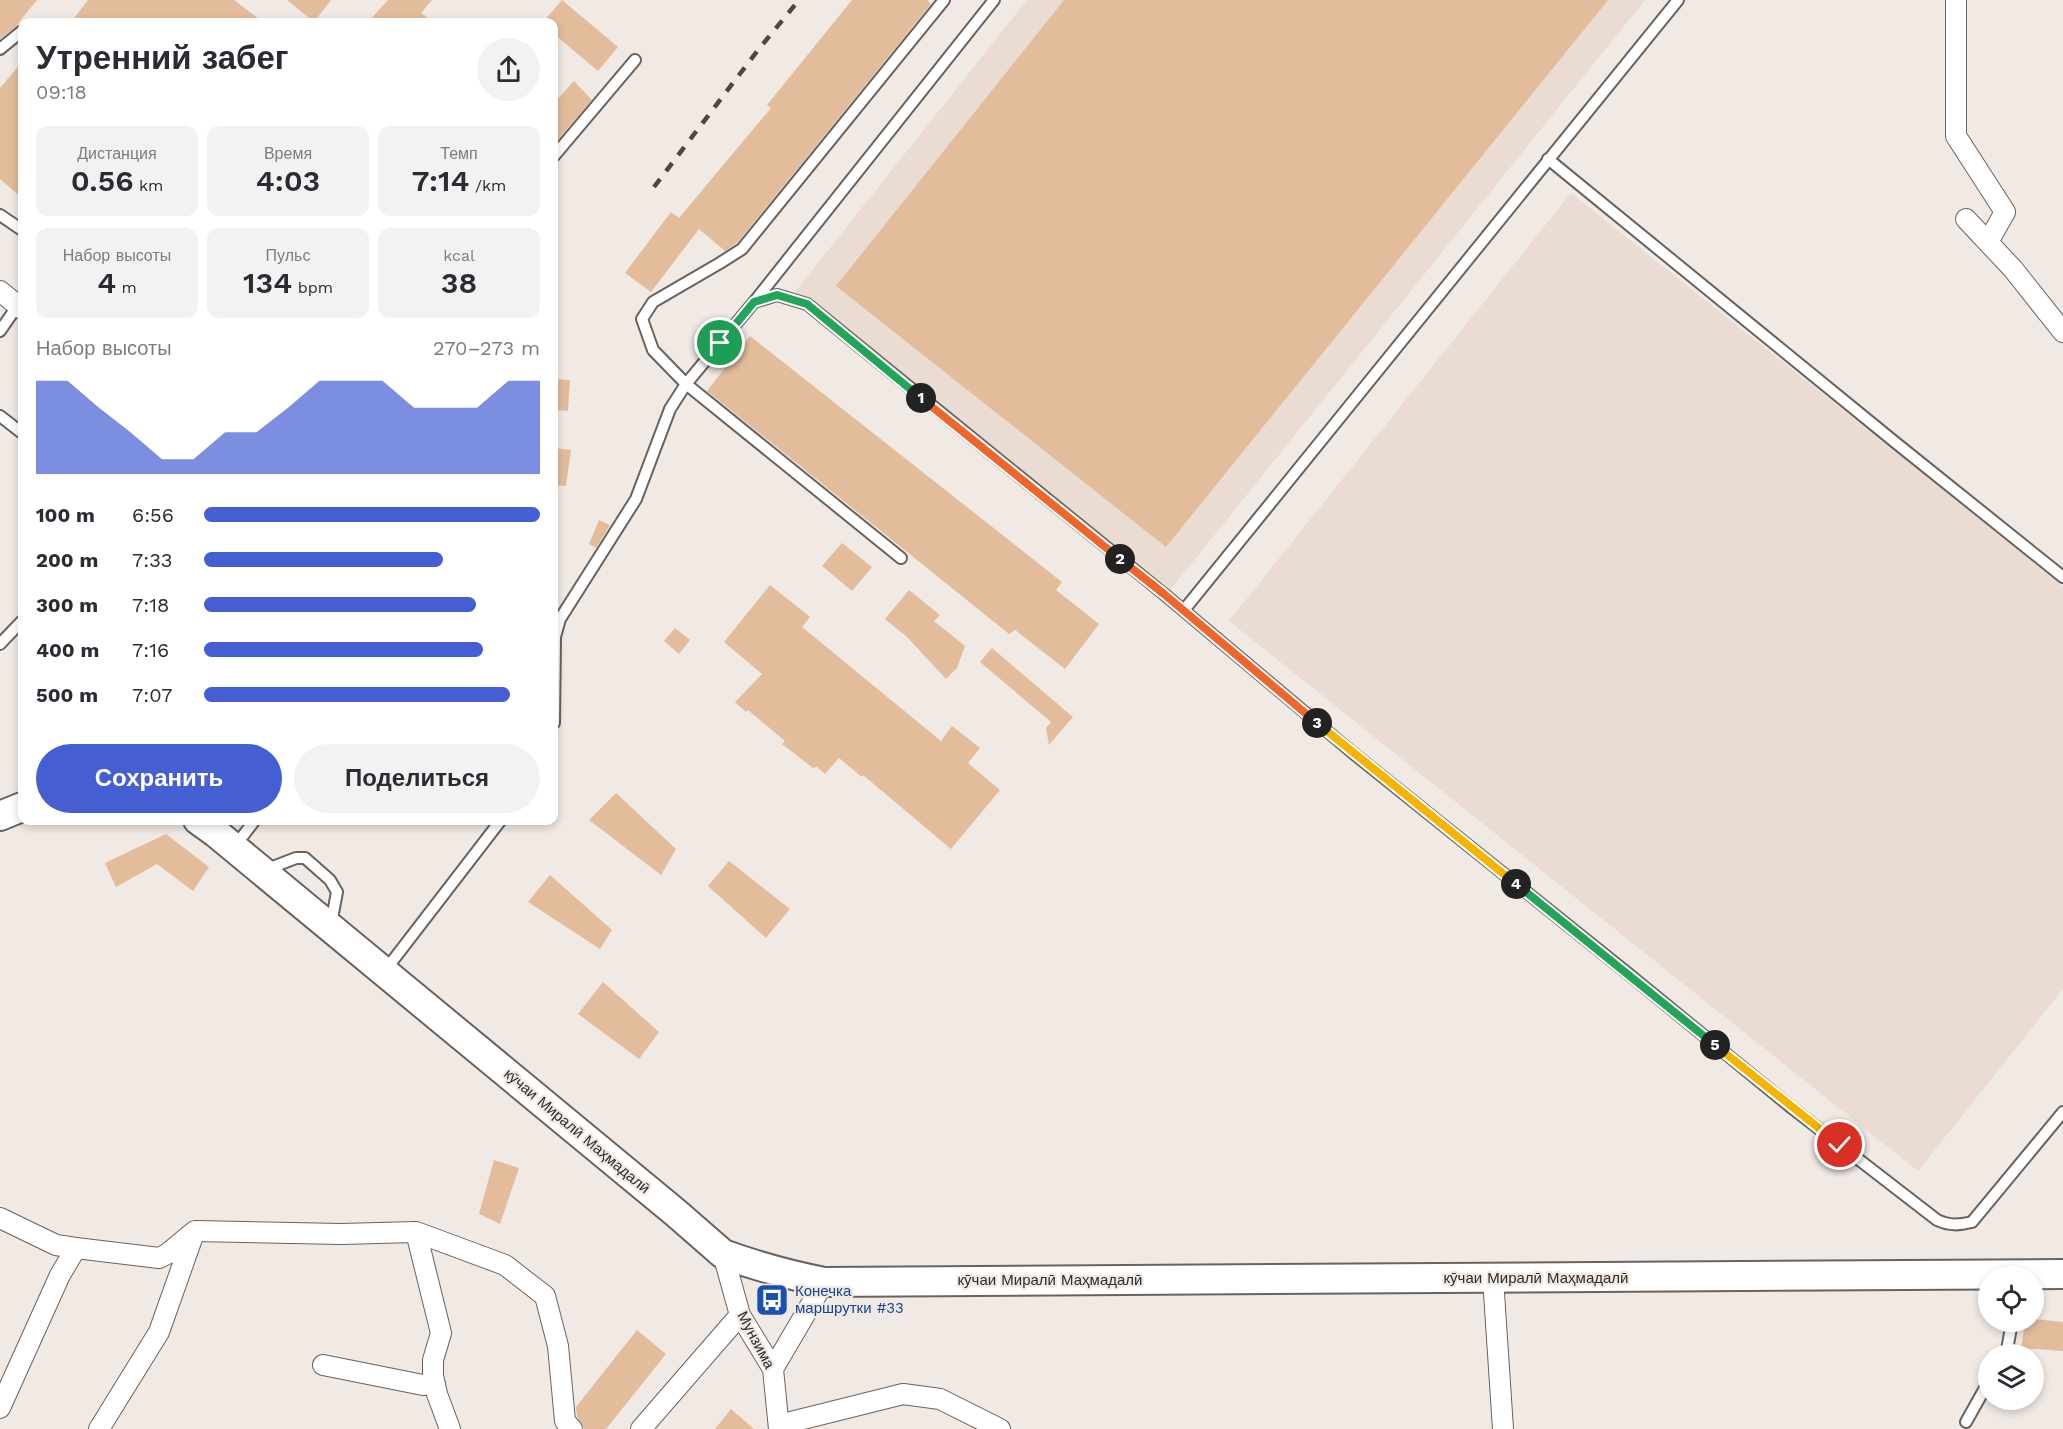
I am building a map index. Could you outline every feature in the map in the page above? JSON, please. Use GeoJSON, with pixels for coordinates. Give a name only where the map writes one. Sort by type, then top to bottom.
{"type":"FeatureCollection","features":[{"type":"Feature","properties":{"kind":"street"},"geometry":{"type":"LineString","coordinates":[[1956,0],[1956,136],[2005,212],[1988,242]]}},
{"type":"Feature","properties":{"kind":"street"},"geometry":{"type":"LineString","coordinates":[[1966,219],[2062,326]]}},
{"type":"Feature","properties":{"kind":"street"},"geometry":{"type":"LineString","coordinates":[[0,291],[18,305]]}},
{"type":"Feature","properties":{"kind":"street"},"geometry":{"type":"LineString","coordinates":[[0,816],[18,809]]}},
{"type":"Feature","properties":{"kind":"street","name":"кӯчаи Миралӣ Маҳмадалӣ"},"geometry":{"type":"LineString","coordinates":[[204,825],[723,1254],[759,1267],[824,1282],[1978,1275]]}},
{"type":"Feature","properties":{"kind":"street"},"geometry":{"type":"LineString","coordinates":[[0,1218],[56,1245],[159,1258],[195,1231],[341,1234],[416,1232],[505,1265],[545,1296],[558,1346],[565,1421],[572,1429]]}},
{"type":"Feature","properties":{"kind":"street"},"geometry":{"type":"LineString","coordinates":[[99,1429],[159,1332],[195,1231]]}},
{"type":"Feature","properties":{"kind":"street"},"geometry":{"type":"LineString","coordinates":[[416,1232],[441,1333],[433,1360],[435,1384],[450,1429]]}},
{"type":"Feature","properties":{"kind":"street"},"geometry":{"type":"LineString","coordinates":[[0,1408],[60,1275],[76,1248]]}},
{"type":"Feature","properties":{"kind":"street","name":"Мунзима"},"geometry":{"type":"LineString","coordinates":[[723,1254],[740,1315],[773,1369],[779,1427]]}},
{"type":"Feature","properties":{"kind":"street","name":"кӯчаи Миралӣ Маҳмадалӣ"},"geometry":{"type":"LineString","coordinates":[[2044,1274],[2063,1274]]}},
{"type":"Feature","properties":{"kind":"street"},"geometry":{"type":"LineString","coordinates":[[1493,1278],[1503,1429]]}},
{"type":"Feature","properties":{"kind":"street"},"geometry":{"type":"LineString","coordinates":[[773,1369],[824,1282]]}},
{"type":"Feature","properties":{"kind":"street"},"geometry":{"type":"LineString","coordinates":[[641,1429],[740,1315]]}},
{"type":"Feature","properties":{"kind":"street"},"geometry":{"type":"LineString","coordinates":[[322,1365],[423,1385],[435,1384]]}},
{"type":"Feature","properties":{"kind":"street"},"geometry":{"type":"LineString","coordinates":[[779,1427],[903,1394],[940,1399],[1000,1429]]}},
{"type":"Feature","properties":{"kind":"lane"},"geometry":{"type":"LineString","coordinates":[[901,558],[686,384],[653,350],[642,319],[653,302],[742,249],[944,0]]}},
{"type":"Feature","properties":{"kind":"lane"},"geometry":{"type":"LineString","coordinates":[[558,626],[560,619],[636,499],[670,409],[686,384],[994,0]]}},
{"type":"Feature","properties":{"kind":"lane"},"geometry":{"type":"LineString","coordinates":[[1184,610],[1678,0]]}},
{"type":"Feature","properties":{"kind":"lane"},"geometry":{"type":"LineString","coordinates":[[0,49],[18,34]]}},
{"type":"Feature","properties":{"kind":"lane"},"geometry":{"type":"LineString","coordinates":[[558,151],[635,60]]}},
{"type":"Feature","properties":{"kind":"lane"},"geometry":{"type":"LineString","coordinates":[[1548,159],[2063,577]]}},
{"type":"Feature","properties":{"kind":"lane"},"geometry":{"type":"LineString","coordinates":[[0,214],[18,227]]}},
{"type":"Feature","properties":{"kind":"lane"},"geometry":{"type":"LineString","coordinates":[[754,302],[777,295],[807,304],[1184,610],[1362,760],[1792,1108],[1937,1220],[1956,1225],[1972,1222],[2063,1112]]}},
{"type":"Feature","properties":{"kind":"lane"},"geometry":{"type":"LineString","coordinates":[[0,331],[18,309]]}},
{"type":"Feature","properties":{"kind":"lane"},"geometry":{"type":"LineString","coordinates":[[0,416],[18,431]]}},
{"type":"Feature","properties":{"kind":"lane"},"geometry":{"type":"LineString","coordinates":[[0,644],[18,625]]}},
{"type":"Feature","properties":{"kind":"lane"},"geometry":{"type":"LineString","coordinates":[[233,847],[251,825]]}},
{"type":"Feature","properties":{"kind":"lane"},"geometry":{"type":"LineString","coordinates":[[384,972],[497,825]]}},
{"type":"Feature","properties":{"kind":"lane"},"geometry":{"type":"LineString","coordinates":[[262,871],[296,858],[305,858],[330,880],[337,892],[330,927]]}},
{"type":"Feature","properties":{"kind":"lane"},"geometry":{"type":"LineString","coordinates":[[1966,1422],[1978,1401]]}},
{"type":"Feature","properties":{"kind":"shaded area"},"geometry":{"type":"Polygon","coordinates":[[[1027,0],[1645,0],[1171,589],[795,292],[1027,0]]]}},
{"type":"Feature","properties":{"kind":"shaded area"},"geometry":{"type":"Polygon","coordinates":[[[1571,193],[2063,586],[2063,989],[1918,1171],[1229,621],[1571,193]]]}},
{"type":"Feature","properties":{"kind":"building"},"geometry":{"type":"Polygon","coordinates":[[[0,0],[37,0],[22,18],[18,18],[18,23],[14,28],[0,39],[0,0]]]}},
{"type":"Feature","properties":{"kind":"building"},"geometry":{"type":"Polygon","coordinates":[[[88,0],[234,0],[258,18],[74,18],[88,0]]]}},
{"type":"Feature","properties":{"kind":"building"},"geometry":{"type":"Polygon","coordinates":[[[287,0],[331,0],[317,18],[309,18],[287,0]]]}},
{"type":"Feature","properties":{"kind":"building"},"geometry":{"type":"Polygon","coordinates":[[[388,0],[432,0],[421,13],[428,18],[372,18],[388,0]]]}},
{"type":"Feature","properties":{"kind":"building"},"geometry":{"type":"Polygon","coordinates":[[[562,0],[618,47],[598,71],[558,37],[558,18],[546,18],[562,0]]]}},
{"type":"Feature","properties":{"kind":"building"},"geometry":{"type":"Polygon","coordinates":[[[852,0],[927,0],[931,4],[737,243],[725,251],[699,229],[651,292],[625,273],[671,212],[679,218],[771,108],[767,105],[852,0]]]}},
{"type":"Feature","properties":{"kind":"building"},"geometry":{"type":"Polygon","coordinates":[[[1064,0],[1608,0],[1166,547],[836,286],[1064,0]]]}},
{"type":"Feature","properties":{"kind":"building"},"geometry":{"type":"Polygon","coordinates":[[[18,67],[18,195],[0,179],[0,88],[18,67]]]}},
{"type":"Feature","properties":{"kind":"building"},"geometry":{"type":"Polygon","coordinates":[[[574,81],[592,100],[558,139],[558,99],[574,81]]]}},
{"type":"Feature","properties":{"kind":"building"},"geometry":{"type":"Polygon","coordinates":[[[750,336],[1062,582],[1056,590],[1099,624],[1065,669],[1015,630],[1009,634],[707,391],[750,336]]]}},
{"type":"Feature","properties":{"kind":"building"},"geometry":{"type":"Polygon","coordinates":[[[558,379],[570,380],[568,411],[558,410],[558,379]]]}},
{"type":"Feature","properties":{"kind":"building"},"geometry":{"type":"Polygon","coordinates":[[[558,448],[571,450],[566,486],[558,485],[558,448]]]}},
{"type":"Feature","properties":{"kind":"building"},"geometry":{"type":"Polygon","coordinates":[[[599,520],[610,525],[596,548],[589,544],[599,520]]]}},
{"type":"Feature","properties":{"kind":"building"},"geometry":{"type":"Polygon","coordinates":[[[842,543],[872,567],[852,591],[822,566],[842,543]]]}},
{"type":"Feature","properties":{"kind":"building"},"geometry":{"type":"Polygon","coordinates":[[[770,585],[810,617],[802,627],[941,741],[952,726],[980,748],[968,763],[1000,790],[951,849],[863,775],[862,777],[839,758],[825,774],[817,767],[813,768],[782,744],[785,741],[735,702],[762,674],[724,642],[770,585]]]}},
{"type":"Feature","properties":{"kind":"building"},"geometry":{"type":"Polygon","coordinates":[[[909,590],[940,615],[934,621],[965,646],[957,668],[946,679],[907,637],[885,619],[909,590]]]}},
{"type":"Feature","properties":{"kind":"building"},"geometry":{"type":"Polygon","coordinates":[[[675,628],[690,640],[679,654],[664,641],[675,628]]]}},
{"type":"Feature","properties":{"kind":"building"},"geometry":{"type":"Polygon","coordinates":[[[992,648],[1073,717],[1049,745],[1046,728],[1051,722],[980,662],[992,648]]]}},
{"type":"Feature","properties":{"kind":"building"},"geometry":{"type":"Polygon","coordinates":[[[616,793],[676,849],[661,875],[589,820],[616,793]]]}},
{"type":"Feature","properties":{"kind":"building"},"geometry":{"type":"Polygon","coordinates":[[[166,834],[209,867],[193,891],[157,864],[116,887],[105,863],[166,834]]]}},
{"type":"Feature","properties":{"kind":"building"},"geometry":{"type":"Polygon","coordinates":[[[729,861],[790,909],[766,938],[708,886],[729,861]]]}},
{"type":"Feature","properties":{"kind":"building"},"geometry":{"type":"Polygon","coordinates":[[[550,875],[612,930],[600,949],[528,902],[550,875]]]}},
{"type":"Feature","properties":{"kind":"building"},"geometry":{"type":"Polygon","coordinates":[[[603,982],[659,1032],[639,1059],[578,1014],[603,982]]]}},
{"type":"Feature","properties":{"kind":"building"},"geometry":{"type":"Polygon","coordinates":[[[494,1160],[519,1168],[500,1224],[479,1214],[494,1160]]]}},
{"type":"Feature","properties":{"kind":"building"},"geometry":{"type":"Polygon","coordinates":[[[2044,1320],[2063,1322],[2063,1351],[2044,1350],[2044,1344],[2022,1344],[2023,1332],[2044,1332],[2044,1320]]]}},
{"type":"Feature","properties":{"kind":"building"},"geometry":{"type":"Polygon","coordinates":[[[637,1330],[666,1354],[606,1429],[584,1429],[577,1416],[576,1407],[637,1330]]]}},
{"type":"Feature","properties":{"kind":"building"},"geometry":{"type":"Polygon","coordinates":[[[731,1409],[754,1429],[715,1429],[731,1409]]]}},
{"type":"Feature","properties":{"kind":"railway"},"geometry":{"type":"LineString","coordinates":[[654,187],[799,0]]}},
{"type":"Feature","properties":{"kind":"place","name":"Конечка маршрутки #33"},"geometry":{"type":"Point","coordinates":[772,1300]}},
{"type":"Feature","properties":{"kind":"route"},"geometry":{"type":"LineString","coordinates":[[720,343],[754,302],[777,295],[807,304],[1164,594],[1353,753],[1840,1145]]}}]}
